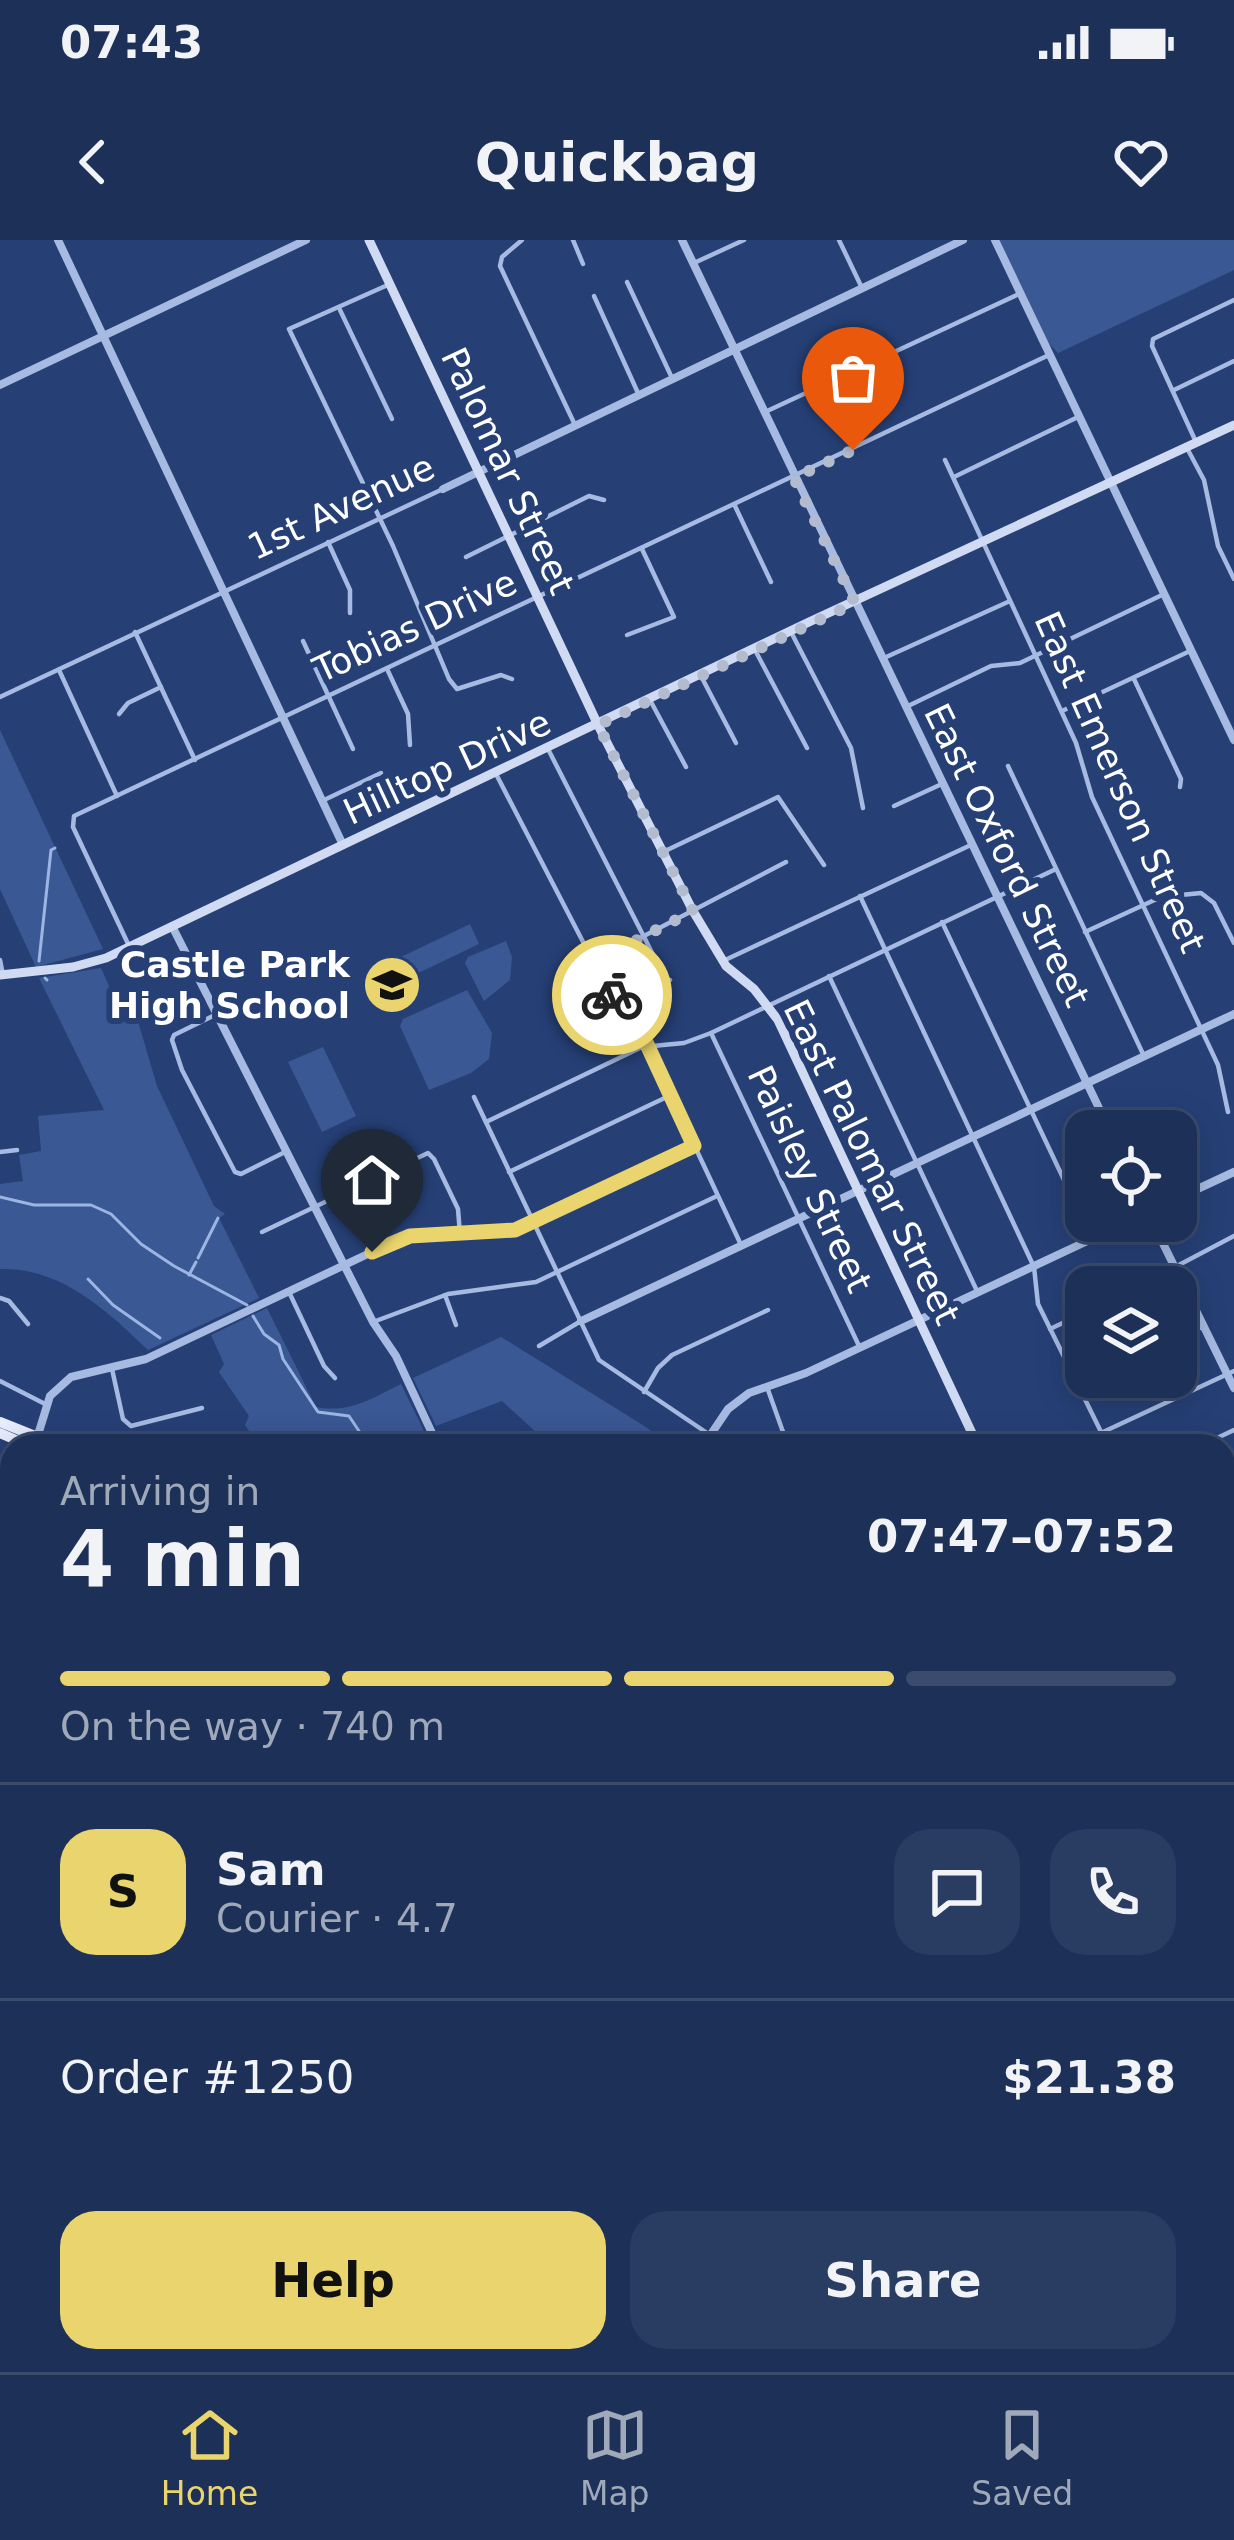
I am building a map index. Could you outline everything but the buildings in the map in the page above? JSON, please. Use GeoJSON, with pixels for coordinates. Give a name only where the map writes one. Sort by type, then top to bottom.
{"type":"FeatureCollection","features":[{"type":"Feature","properties":{"kind":"main road","name":"Palomar Street"},"geometry":{"type":"LineString","coordinates":[[370,240],[598,725]]}},
{"type":"Feature","properties":{"kind":"main road","name":"Hilltop Drive"},"geometry":{"type":"LineString","coordinates":[[1,975],[73,967],[130,948],[1234,425]]}},
{"type":"Feature","properties":{"kind":"main road","name":"East Palomar Street"},"geometry":{"type":"LineString","coordinates":[[598,725],[723,961],[768,1005],[972,1434]]}},
{"type":"Feature","properties":{"kind":"street"},"geometry":{"type":"LineString","coordinates":[[58,240],[343,845]]}},
{"type":"Feature","properties":{"kind":"street"},"geometry":{"type":"LineString","coordinates":[[0,385],[306,240]]}},
{"type":"Feature","properties":{"kind":"street"},"geometry":{"type":"LineString","coordinates":[[522,240],[502,257],[500,266],[575,425]]}},
{"type":"Feature","properties":{"kind":"street"},"geometry":{"type":"LineString","coordinates":[[573,240],[584,264]]}},
{"type":"Feature","properties":{"kind":"street","name":"East Oxford Street"},"geometry":{"type":"LineString","coordinates":[[682,240],[1100,1110]]}},
{"type":"Feature","properties":{"kind":"street"},"geometry":{"type":"LineString","coordinates":[[693,263],[744,240]]}},
{"type":"Feature","properties":{"kind":"street"},"geometry":{"type":"LineString","coordinates":[[839,240],[862,288]]}},
{"type":"Feature","properties":{"kind":"street","name":"1st Avenue"},"geometry":{"type":"LineString","coordinates":[[0,698],[963,240]]}},
{"type":"Feature","properties":{"kind":"street"},"geometry":{"type":"LineString","coordinates":[[995,240],[1234,740]]}},
{"type":"Feature","properties":{"kind":"street"},"geometry":{"type":"LineString","coordinates":[[628,282],[672,378]]}},
{"type":"Feature","properties":{"kind":"street"},"geometry":{"type":"LineString","coordinates":[[390,284],[289,329],[457,689],[501,675],[512,679]]}},
{"type":"Feature","properties":{"kind":"street"},"geometry":{"type":"LineString","coordinates":[[764,412],[1021,293]]}},
{"type":"Feature","properties":{"kind":"street"},"geometry":{"type":"LineString","coordinates":[[594,296],[638,393]]}},
{"type":"Feature","properties":{"kind":"street"},"geometry":{"type":"LineString","coordinates":[[1234,300],[1156,337],[1152,346],[1204,480],[1218,546],[1234,579]]}},
{"type":"Feature","properties":{"kind":"street"},"geometry":{"type":"LineString","coordinates":[[339,309],[392,418]]}},
{"type":"Feature","properties":{"kind":"street","name":"Tobias Drive"},"geometry":{"type":"LineString","coordinates":[[130,948],[73,826],[74,816],[1049,355]]}},
{"type":"Feature","properties":{"kind":"street"},"geometry":{"type":"LineString","coordinates":[[1172,391],[1234,361]]}},
{"type":"Feature","properties":{"kind":"street"},"geometry":{"type":"LineString","coordinates":[[953,478],[1078,417]]}},
{"type":"Feature","properties":{"kind":"street","name":"East Emerson Street"},"geometry":{"type":"LineString","coordinates":[[945,460],[1076,742],[1087,786],[1203,1029],[1218,1065],[1228,1112]]}},
{"type":"Feature","properties":{"kind":"street"},"geometry":{"type":"LineString","coordinates":[[466,557],[590,496],[604,500]]}},
{"type":"Feature","properties":{"kind":"street"},"geometry":{"type":"LineString","coordinates":[[734,506],[771,582]]}},
{"type":"Feature","properties":{"kind":"street"},"geometry":{"type":"LineString","coordinates":[[328,542],[350,590],[350,613]]}},
{"type":"Feature","properties":{"kind":"street"},"geometry":{"type":"LineString","coordinates":[[627,635],[674,617],[642,548]]}},
{"type":"Feature","properties":{"kind":"street"},"geometry":{"type":"LineString","coordinates":[[906,707],[991,666],[1016,665],[1162,595]]}},
{"type":"Feature","properties":{"kind":"street"},"geometry":{"type":"LineString","coordinates":[[882,659],[1010,601]]}},
{"type":"Feature","properties":{"kind":"street"},"geometry":{"type":"LineString","coordinates":[[135,632],[194,760]]}},
{"type":"Feature","properties":{"kind":"street"},"geometry":{"type":"LineString","coordinates":[[791,632],[851,748],[863,808]]}},
{"type":"Feature","properties":{"kind":"street"},"geometry":{"type":"LineString","coordinates":[[303,641],[353,749]]}},
{"type":"Feature","properties":{"kind":"street"},"geometry":{"type":"LineString","coordinates":[[755,650],[807,748]]}},
{"type":"Feature","properties":{"kind":"street"},"geometry":{"type":"LineString","coordinates":[[1062,711],[1190,651]]}},
{"type":"Feature","properties":{"kind":"street"},"geometry":{"type":"LineString","coordinates":[[58,669],[116,796]]}},
{"type":"Feature","properties":{"kind":"street"},"geometry":{"type":"LineString","coordinates":[[387,669],[408,714],[410,745]]}},
{"type":"Feature","properties":{"kind":"street"},"geometry":{"type":"LineString","coordinates":[[700,676],[736,743]]}},
{"type":"Feature","properties":{"kind":"street"},"geometry":{"type":"LineString","coordinates":[[1134,679],[1181,779],[1180,787]]}},
{"type":"Feature","properties":{"kind":"street"},"geometry":{"type":"LineString","coordinates":[[119,714],[161,687]]}},
{"type":"Feature","properties":{"kind":"street"},"geometry":{"type":"LineString","coordinates":[[650,700],[686,767]]}},
{"type":"Feature","properties":{"kind":"street"},"geometry":{"type":"LineString","coordinates":[[548,749],[670,980]]}},
{"type":"Feature","properties":{"kind":"street"},"geometry":{"type":"LineString","coordinates":[[1008,766],[1144,1058]]}},
{"type":"Feature","properties":{"kind":"street"},"geometry":{"type":"LineString","coordinates":[[322,801],[381,773]]}},
{"type":"Feature","properties":{"kind":"street"},"geometry":{"type":"LineString","coordinates":[[496,774],[593,963],[648,1046],[742,1247]]}},
{"type":"Feature","properties":{"kind":"street"},"geometry":{"type":"LineString","coordinates":[[894,806],[944,783]]}},
{"type":"Feature","properties":{"kind":"street"},"geometry":{"type":"LineString","coordinates":[[663,852],[778,797],[824,865]]}},
{"type":"Feature","properties":{"kind":"street"},"geometry":{"type":"LineString","coordinates":[[723,961],[973,844]]}},
{"type":"Feature","properties":{"kind":"street"},"geometry":{"type":"LineString","coordinates":[[569,975],[786,862]]}},
{"type":"Feature","properties":{"kind":"street"},"geometry":{"type":"LineString","coordinates":[[486,1122],[648,1046],[684,1043],[711,1033],[1056,869]]}},
{"type":"Feature","properties":{"kind":"street"},"geometry":{"type":"LineString","coordinates":[[1085,932],[1161,897],[1201,893],[1214,903],[1234,943]]}},
{"type":"Feature","properties":{"kind":"street"},"geometry":{"type":"LineString","coordinates":[[860,896],[1034,1267],[1039,1304],[1065,1361]]}},
{"type":"Feature","properties":{"kind":"street"},"geometry":{"type":"LineString","coordinates":[[942,922],[1065,1182]]}},
{"type":"Feature","properties":{"kind":"street"},"geometry":{"type":"LineString","coordinates":[[172,926],[374,1322],[396,1356],[432,1434]]}},
{"type":"Feature","properties":{"kind":"street"},"geometry":{"type":"LineString","coordinates":[[0,960],[1,975]]}},
{"type":"Feature","properties":{"kind":"street"},"geometry":{"type":"LineString","coordinates":[[829,976],[978,1293]]}},
{"type":"Feature","properties":{"kind":"street"},"geometry":{"type":"LineString","coordinates":[[539,1346],[581,1321],[1234,1014]]}},
{"type":"Feature","properties":{"kind":"street"},"geometry":{"type":"LineString","coordinates":[[218,1015],[174,1035],[182,1070],[238,1174],[288,1150]]}},
{"type":"Feature","properties":{"kind":"street","name":"Paisley Street"},"geometry":{"type":"LineString","coordinates":[[711,1033],[860,1348]]}},
{"type":"Feature","properties":{"kind":"street"},"geometry":{"type":"LineString","coordinates":[[509,1172],[671,1094]]}},
{"type":"Feature","properties":{"kind":"street"},"geometry":{"type":"LineString","coordinates":[[474,1097],[599,1360],[708,1434]]}},
{"type":"Feature","properties":{"kind":"street"},"geometry":{"type":"LineString","coordinates":[[37,1434],[52,1393],[70,1377],[146,1359],[410,1236],[506,1232],[694,1146]]}},
{"type":"Feature","properties":{"kind":"street"},"geometry":{"type":"LineString","coordinates":[[0,1152],[17,1150]]}},
{"type":"Feature","properties":{"kind":"street"},"geometry":{"type":"LineString","coordinates":[[262,1232],[428,1153],[458,1209],[460,1234]]}},
{"type":"Feature","properties":{"kind":"street"},"geometry":{"type":"LineString","coordinates":[[1197,1189],[1234,1172]]}},
{"type":"Feature","properties":{"kind":"street"},"geometry":{"type":"LineString","coordinates":[[374,1322],[446,1295],[526,1285],[718,1196]]}},
{"type":"Feature","properties":{"kind":"street"},"geometry":{"type":"LineString","coordinates":[[1180,1266],[1234,1236]]}},
{"type":"Feature","properties":{"kind":"street"},"geometry":{"type":"LineString","coordinates":[[711,1434],[734,1403],[1086,1242]]}},
{"type":"Feature","properties":{"kind":"street"},"geometry":{"type":"LineString","coordinates":[[290,1292],[324,1366],[335,1378]]}},
{"type":"Feature","properties":{"kind":"street"},"geometry":{"type":"LineString","coordinates":[[446,1295],[456,1325]]}},
{"type":"Feature","properties":{"kind":"street"},"geometry":{"type":"LineString","coordinates":[[0,1298],[9,1301],[28,1324]]}},
{"type":"Feature","properties":{"kind":"street"},"geometry":{"type":"LineString","coordinates":[[644,1391],[668,1358],[768,1310]]}},
{"type":"Feature","properties":{"kind":"street"},"geometry":{"type":"LineString","coordinates":[[1197,1312],[1231,1373],[1234,1388]]}},
{"type":"Feature","properties":{"kind":"street"},"geometry":{"type":"LineString","coordinates":[[1050,1329],[1065,1322]]}},
{"type":"Feature","properties":{"kind":"street"},"geometry":{"type":"LineString","coordinates":[[1197,1329],[1204,1326]]}},
{"type":"Feature","properties":{"kind":"street"},"geometry":{"type":"LineString","coordinates":[[112,1369],[124,1419],[131,1426],[202,1408]]}},
{"type":"Feature","properties":{"kind":"street"},"geometry":{"type":"LineString","coordinates":[[1104,1434],[1231,1373]]}},
{"type":"Feature","properties":{"kind":"street"},"geometry":{"type":"LineString","coordinates":[[0,1381],[46,1406]]}},
{"type":"Feature","properties":{"kind":"street"},"geometry":{"type":"LineString","coordinates":[[766,1387],[784,1434]]}},
{"type":"Feature","properties":{"kind":"street"},"geometry":{"type":"LineString","coordinates":[[1083,1398],[1101,1434]]}},
{"type":"Feature","properties":{"kind":"shaded area"},"geometry":{"type":"Polygon","coordinates":[[[994,240],[1234,240],[1234,270],[1058,353],[1035,329],[994,240]]]}},
{"type":"Feature","properties":{"kind":"shaded area"},"geometry":{"type":"Polygon","coordinates":[[[0,730],[103,949],[36,967],[0,889],[0,730]]]}},
{"type":"Feature","properties":{"kind":"shaded area"},"geometry":{"type":"Polygon","coordinates":[[[470,924],[479,944],[410,977],[401,957],[470,924]]]}},
{"type":"Feature","properties":{"kind":"shaded area"},"geometry":{"type":"Polygon","coordinates":[[[506,941],[512,957],[510,980],[484,1001],[465,963],[468,957],[506,941]]]}},
{"type":"Feature","properties":{"kind":"shaded area"},"geometry":{"type":"Polygon","coordinates":[[[101,968],[125,1022],[137,1018],[157,1086],[214,1206],[225,1214],[219,1218],[259,1298],[148,1350],[63,1283],[22,1270],[0,1269],[0,1184],[23,1181],[19,1155],[41,1151],[38,1116],[104,1110],[39,978],[101,968]]]}},
{"type":"Feature","properties":{"kind":"shaded area"},"geometry":{"type":"Polygon","coordinates":[[[467,990],[492,1033],[489,1059],[471,1073],[429,1090],[400,1026],[403,1019],[467,990]]]}},
{"type":"Feature","properties":{"kind":"shaded area"},"geometry":{"type":"Polygon","coordinates":[[[323,1047],[356,1116],[322,1132],[288,1062],[323,1047]]]}},
{"type":"Feature","properties":{"kind":"shaded area"},"geometry":{"type":"Polygon","coordinates":[[[267,1308],[316,1407],[352,1406],[401,1384],[425,1433],[251,1434],[245,1425],[249,1416],[219,1372],[224,1364],[211,1335],[267,1308]]]}},
{"type":"Feature","properties":{"kind":"shaded area"},"geometry":{"type":"Polygon","coordinates":[[[501,1337],[655,1434],[538,1434],[502,1401],[436,1426],[413,1378],[501,1337]]]}},
{"type":"Feature","properties":{"kind":"waterway"},"geometry":{"type":"LineString","coordinates":[[39,961],[51,850],[55,848]]}},
{"type":"Feature","properties":{"kind":"waterway"},"geometry":{"type":"LineString","coordinates":[[0,1197],[34,1205],[91,1205],[111,1214],[141,1244],[174,1266],[247,1305]]}},
{"type":"Feature","properties":{"kind":"waterway"},"geometry":{"type":"LineString","coordinates":[[198,1258],[218,1218]]}},
{"type":"Feature","properties":{"kind":"waterway"},"geometry":{"type":"LineString","coordinates":[[189,1275],[196,1262]]}},
{"type":"Feature","properties":{"kind":"waterway"},"geometry":{"type":"LineString","coordinates":[[88,1279],[113,1305],[160,1338]]}},
{"type":"Feature","properties":{"kind":"waterway"},"geometry":{"type":"LineString","coordinates":[[253,1316],[264,1334],[279,1345],[318,1412],[349,1416],[361,1434]]}},
{"type":"Feature","properties":{"kind":"way so far"},"geometry":{"type":"LineString","coordinates":[[612,995],[593,963],[693,911],[598,725],[855,603],[794,478],[853,450]]}},
{"type":"Feature","properties":{"kind":"place","name":"Castle Park High School"},"geometry":{"type":"Point","coordinates":[392,985]}},
{"type":"Feature","properties":{"kind":"route"},"geometry":{"type":"LineString","coordinates":[[372,1252],[410,1236],[515,1230],[694,1146],[638,1025],[612,995]]}}]}
